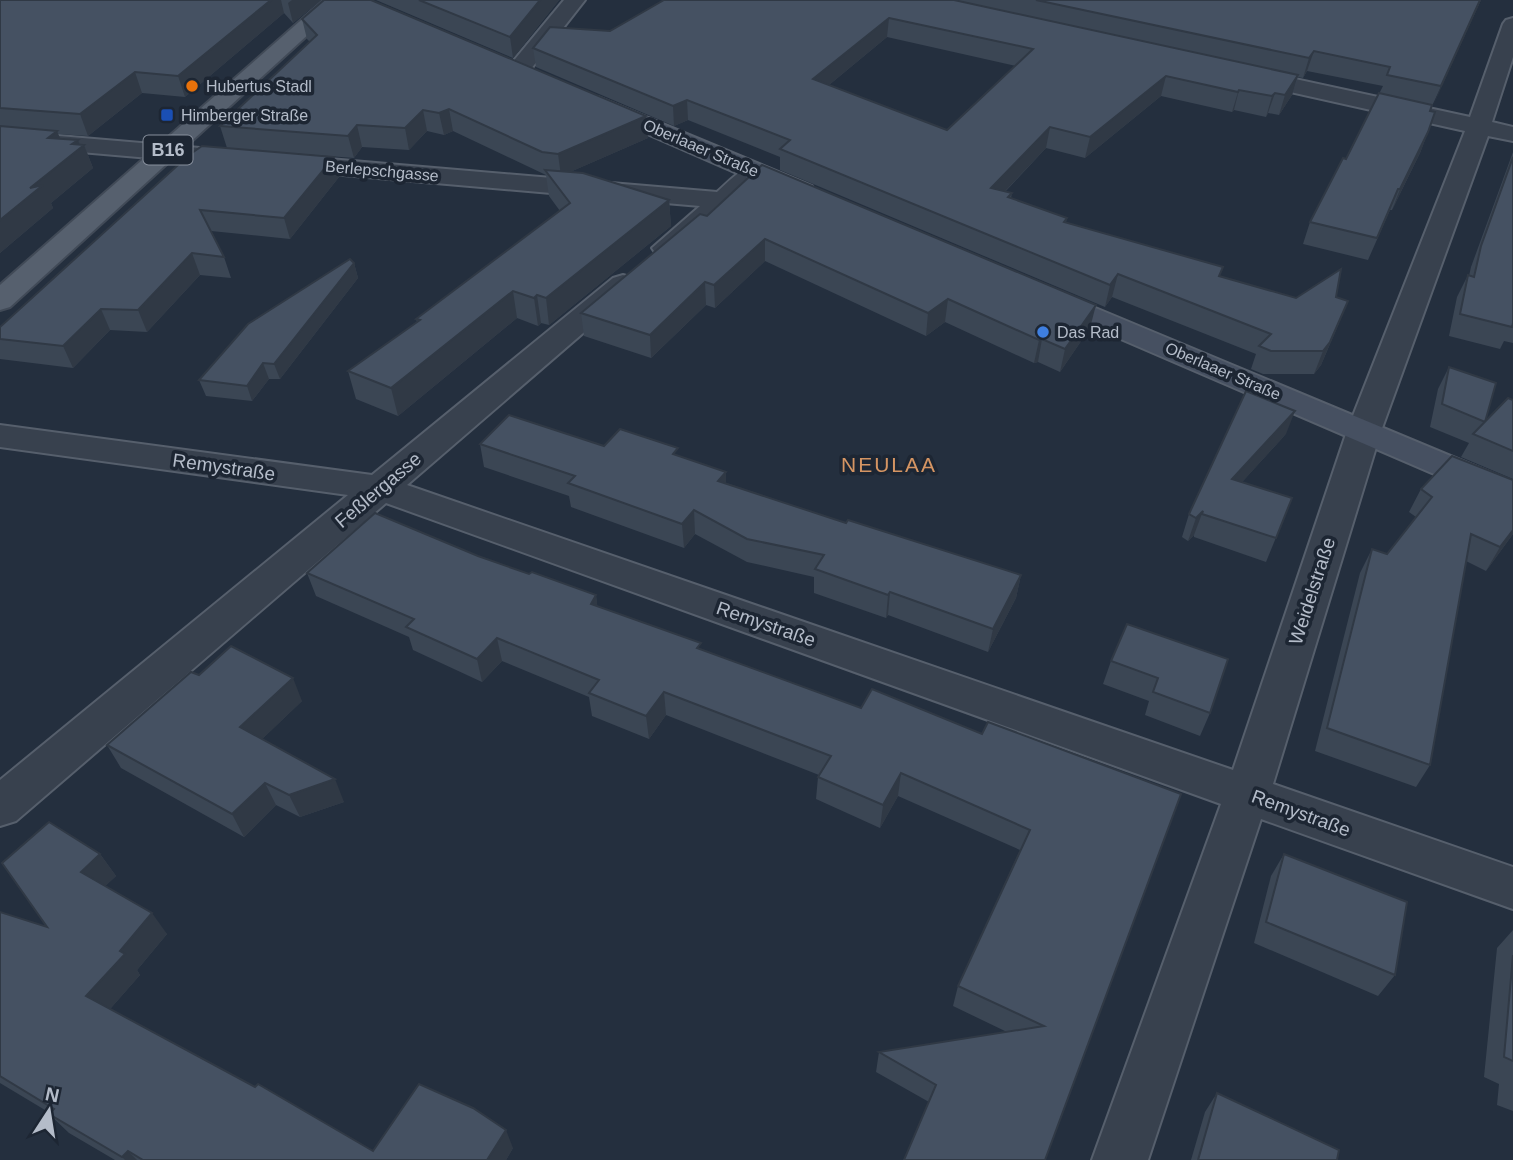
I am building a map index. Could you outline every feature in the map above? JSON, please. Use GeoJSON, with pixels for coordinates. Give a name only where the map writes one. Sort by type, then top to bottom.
{"type":"FeatureCollection","features":[{"type":"Feature","properties":{"kind":"main road","name":"B16"},"geometry":{"type":"LineString","coordinates":[[0,301],[166,152],[349,1]]}},
{"type":"Feature","properties":{"kind":"main road","name":"Oberlaaer Straße"},"geometry":{"type":"LineString","coordinates":[[576,94],[829,203]]}},
{"type":"Feature","properties":{"kind":"main road","name":"Oberlaaer Straße"},"geometry":{"type":"LineString","coordinates":[[1017,284],[1513,496]]}},
{"type":"Feature","properties":{"kind":"street"},"geometry":{"type":"LineString","coordinates":[[518,69],[575,0]]}},
{"type":"Feature","properties":{"kind":"street","name":"Weidelstraße"},"geometry":{"type":"LineString","coordinates":[[1120,1160],[1247,794],[1364,431],[1479,126],[1513,24]]}},
{"type":"Feature","properties":{"kind":"street"},"geometry":{"type":"LineString","coordinates":[[1220,69],[1513,134]]}},
{"type":"Feature","properties":{"kind":"street","name":"Berlepschgasse"},"geometry":{"type":"LineString","coordinates":[[0,138],[723,200]]}},
{"type":"Feature","properties":{"kind":"street","name":"Feßlergasse"},"geometry":{"type":"LineString","coordinates":[[0,807],[756,172]]}},
{"type":"Feature","properties":{"kind":"street","name":"Remystraße"},"geometry":{"type":"LineString","coordinates":[[0,436],[380,488],[1513,888]]}},
{"type":"Feature","properties":{"kind":"building"},"geometry":{"type":"Polygon","coordinates":[[[0,0],[271,0],[178,76],[135,72],[80,114],[0,108],[0,0]]]}},
{"type":"Feature","properties":{"kind":"building"},"geometry":{"type":"Polygon","coordinates":[[[324,0],[371,0],[646,116],[558,154],[542,152],[449,109],[439,113],[423,110],[405,128],[357,125],[348,136],[220,126],[317,35],[302,19],[324,0]]]}},
{"type":"Feature","properties":{"kind":"building"},"geometry":{"type":"Polygon","coordinates":[[[419,0],[540,0],[510,37],[419,0]]]}},
{"type":"Feature","properties":{"kind":"building"},"geometry":{"type":"Polygon","coordinates":[[[664,0],[954,0],[1298,75],[1285,95],[1275,93],[1272,96],[1239,90],[1238,92],[1166,76],[1090,137],[1050,127],[991,188],[1012,193],[1008,197],[1067,218],[1064,222],[1223,267],[1219,276],[1296,298],[1341,269],[1336,297],[1348,301],[1330,342],[1323,351],[1271,351],[1259,346],[1271,334],[1118,274],[1110,285],[780,149],[790,140],[687,100],[673,106],[533,48],[550,27],[610,31],[664,0]],[[889,18],[813,79],[947,130],[1033,49],[889,18]]]}},
{"type":"Feature","properties":{"kind":"building"},"geometry":{"type":"Polygon","coordinates":[[[1036,0],[1480,0],[1441,86],[1387,75],[1390,67],[1314,51],[1309,58],[1036,0]]]}},
{"type":"Feature","properties":{"kind":"building"},"geometry":{"type":"Polygon","coordinates":[[[1379,93],[1432,105],[1430,111],[1435,112],[1377,238],[1310,222],[1343,158],[1346,159],[1379,93]]]}},
{"type":"Feature","properties":{"kind":"building"},"geometry":{"type":"Polygon","coordinates":[[[0,126],[57,131],[48,138],[78,140],[72,144],[84,145],[30,188],[43,185],[0,220],[0,126]]]}},
{"type":"Feature","properties":{"kind":"building"},"geometry":{"type":"Polygon","coordinates":[[[202,146],[334,157],[284,218],[200,210],[224,257],[192,253],[138,310],[101,309],[63,346],[0,339],[0,327],[202,146]]]}},
{"type":"Feature","properties":{"kind":"building"},"geometry":{"type":"Polygon","coordinates":[[[1513,157],[1512,327],[1460,314],[1468,275],[1474,277],[1481,246],[1513,157]]]}},
{"type":"Feature","properties":{"kind":"building"},"geometry":{"type":"Polygon","coordinates":[[[762,165],[1096,305],[1065,349],[948,299],[928,313],[765,239],[714,285],[705,282],[650,335],[581,313],[700,214],[707,216],[762,165]]]}},
{"type":"Feature","properties":{"kind":"building"},"geometry":{"type":"Polygon","coordinates":[[[545,170],[583,173],[669,200],[546,298],[537,295],[534,298],[513,291],[391,388],[348,371],[420,320],[416,319],[570,203],[545,170]]]}},
{"type":"Feature","properties":{"kind":"building"},"geometry":{"type":"Polygon","coordinates":[[[350,259],[354,263],[274,364],[263,363],[247,386],[199,380],[248,324],[350,259]]]}},
{"type":"Feature","properties":{"kind":"building"},"geometry":{"type":"Polygon","coordinates":[[[1449,367],[1496,383],[1485,422],[1442,404],[1449,367]]]}},
{"type":"Feature","properties":{"kind":"building"},"geometry":{"type":"Polygon","coordinates":[[[1246,391],[1295,411],[1232,479],[1292,498],[1276,538],[1202,514],[1203,511],[1196,518],[1189,514],[1246,391]]]}},
{"type":"Feature","properties":{"kind":"building"},"geometry":{"type":"Polygon","coordinates":[[[1508,398],[1513,400],[1513,451],[1473,434],[1508,398]]]}},
{"type":"Feature","properties":{"kind":"building"},"geometry":{"type":"Polygon","coordinates":[[[509,415],[604,446],[620,429],[678,448],[673,454],[726,472],[718,481],[846,523],[848,520],[1021,575],[993,629],[890,592],[888,595],[815,569],[824,555],[747,539],[694,510],[682,524],[568,483],[575,476],[480,444],[509,415]]]}},
{"type":"Feature","properties":{"kind":"building"},"geometry":{"type":"Polygon","coordinates":[[[1452,456],[1513,480],[1513,530],[1500,547],[1471,534],[1430,765],[1327,728],[1372,549],[1387,554],[1432,497],[1421,489],[1452,456]]]}},
{"type":"Feature","properties":{"kind":"building"},"geometry":{"type":"Polygon","coordinates":[[[375,513],[478,556],[596,595],[591,604],[701,643],[697,648],[861,708],[872,689],[982,734],[988,722],[1181,794],[1045,1160],[904,1160],[936,1085],[879,1052],[1044,1026],[958,986],[1030,830],[901,773],[883,805],[818,777],[831,756],[664,692],[646,716],[589,693],[599,680],[497,638],[477,659],[406,627],[414,619],[307,573],[375,513]]]}},
{"type":"Feature","properties":{"kind":"building"},"geometry":{"type":"Polygon","coordinates":[[[1127,624],[1228,659],[1210,713],[1153,692],[1158,678],[1111,661],[1127,624]]]}},
{"type":"Feature","properties":{"kind":"building"},"geometry":{"type":"Polygon","coordinates":[[[231,646],[293,678],[240,727],[335,779],[289,795],[265,783],[232,814],[107,745],[191,672],[199,675],[231,646]]]}},
{"type":"Feature","properties":{"kind":"building"},"geometry":{"type":"Polygon","coordinates":[[[49,822],[100,854],[81,872],[152,913],[120,951],[125,954],[86,996],[255,1087],[258,1084],[373,1151],[419,1084],[473,1108],[506,1130],[487,1160],[143,1160],[128,1151],[122,1157],[49,1114],[54,1109],[0,1076],[0,912],[47,927],[2,863],[49,822]]]}},
{"type":"Feature","properties":{"kind":"building"},"geometry":{"type":"Polygon","coordinates":[[[1284,854],[1407,902],[1395,975],[1266,922],[1284,854]]]}},
{"type":"Feature","properties":{"kind":"building"},"geometry":{"type":"Polygon","coordinates":[[[1513,955],[1513,1061],[1504,1057],[1513,955]]]}},
{"type":"Feature","properties":{"kind":"building"},"geometry":{"type":"Polygon","coordinates":[[[1217,1093],[1339,1150],[1337,1160],[1198,1160],[1217,1093]]]}},
{"type":"Feature","properties":{"kind":"place","name":"Hubertus Stadl"},"geometry":{"type":"Point","coordinates":[192,86]}},
{"type":"Feature","properties":{"kind":"place","name":"Himberger Straße"},"geometry":{"type":"Point","coordinates":[167,115]}},
{"type":"Feature","properties":{"kind":"place","name":"Das Rad"},"geometry":{"type":"Point","coordinates":[1043,332]}},
{"type":"Feature","properties":{"kind":"district","name":"NEULAA"},"geometry":{"type":"Point","coordinates":[889,464]}}]}
